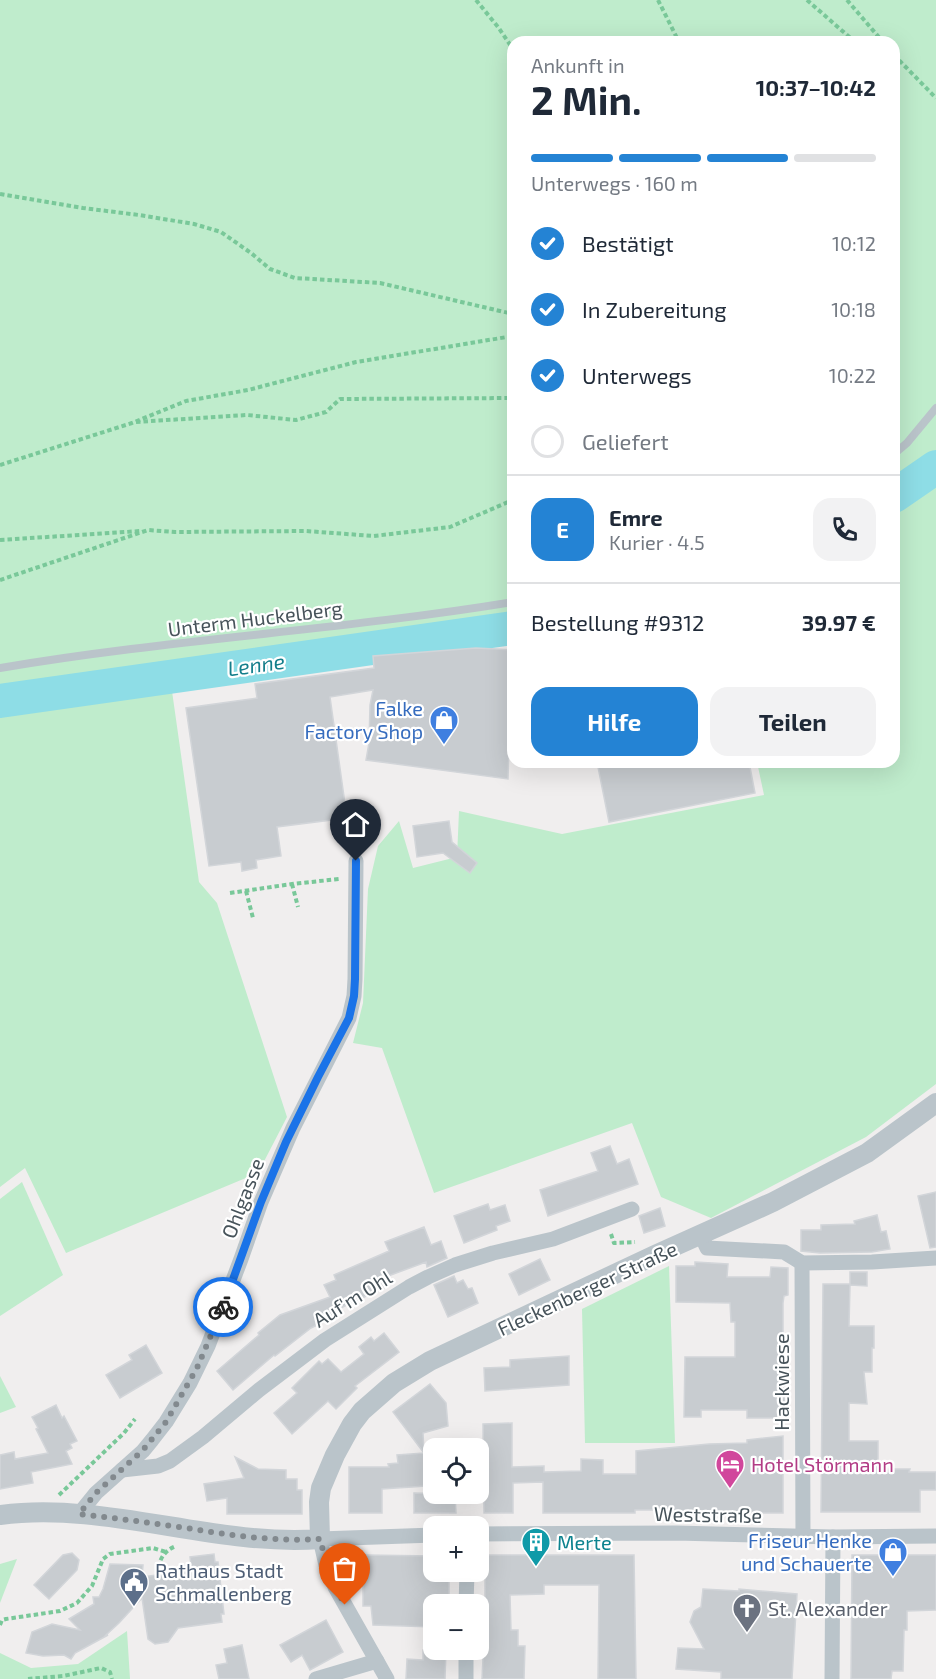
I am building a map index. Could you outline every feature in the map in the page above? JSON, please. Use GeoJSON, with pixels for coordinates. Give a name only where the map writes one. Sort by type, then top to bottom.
{"type":"FeatureCollection","features":[{"type":"Feature","properties":{"kind":"street","name":"Ohlgasse"},"geometry":{"type":"LineString","coordinates":[[79,1514],[96,1493],[143,1450],[166,1422],[197,1368],[212,1335],[261,1202],[284,1147],[349,1018],[355,979],[356,861]]}},
{"type":"Feature","properties":{"kind":"street","name":"Fleckenberger Straße"},"geometry":{"type":"LineString","coordinates":[[320,1539],[321,1488],[343,1438],[352,1424],[378,1395],[394,1383],[430,1361],[773,1202],[867,1153],[936,1103]]}},
{"type":"Feature","properties":{"kind":"street","name":"Auf'm Ohl"},"geometry":{"type":"LineString","coordinates":[[122,1470],[158,1466],[170,1461],[325,1340],[418,1282],[455,1265],[553,1239],[632,1209]]}},
{"type":"Feature","properties":{"kind":"street"},"geometry":{"type":"LineString","coordinates":[[701,1235],[707,1248],[784,1252],[802,1263],[936,1258]]}},
{"type":"Feature","properties":{"kind":"street","name":"Hackwiese"},"geometry":{"type":"LineString","coordinates":[[802,1263],[803,1537]]}},
{"type":"Feature","properties":{"kind":"street"},"geometry":{"type":"LineString","coordinates":[[0,1515],[35,1511],[79,1514],[271,1539],[423,1535]]}},
{"type":"Feature","properties":{"kind":"street","name":"Weststraße"},"geometry":{"type":"LineString","coordinates":[[489,1534],[676,1533],[803,1537],[936,1536]]}},
{"type":"Feature","properties":{"kind":"street"},"geometry":{"type":"LineString","coordinates":[[832,1679],[833,1537]]}},
{"type":"Feature","properties":{"kind":"street"},"geometry":{"type":"LineString","coordinates":[[320,1539],[326,1565],[335,1587],[387,1679]]}},
{"type":"Feature","properties":{"kind":"street"},"geometry":{"type":"LineString","coordinates":[[466,1660],[466,1679]]}},
{"type":"Feature","properties":{"kind":"street"},"geometry":{"type":"LineString","coordinates":[[316,1679],[377,1661]]}},
{"type":"Feature","properties":{"kind":"lane"},"geometry":{"type":"LineString","coordinates":[[900,448],[936,408]]}},
{"type":"Feature","properties":{"kind":"lane","name":"Unterm Huckelberg"},"geometry":{"type":"LineString","coordinates":[[0,668],[72,656],[249,637],[507,603]]}},
{"type":"Feature","properties":{"kind":"path"},"geometry":{"type":"LineString","coordinates":[[476,0],[507,40]]}},
{"type":"Feature","properties":{"kind":"path"},"geometry":{"type":"LineString","coordinates":[[658,0],[676,36]]}},
{"type":"Feature","properties":{"kind":"path"},"geometry":{"type":"LineString","coordinates":[[807,0],[848,36]]}},
{"type":"Feature","properties":{"kind":"path"},"geometry":{"type":"LineString","coordinates":[[847,0],[878,36]]}},
{"type":"Feature","properties":{"kind":"path"},"geometry":{"type":"LineString","coordinates":[[900,62],[936,98]]}},
{"type":"Feature","properties":{"kind":"path"},"geometry":{"type":"LineString","coordinates":[[0,194],[194,224],[221,232],[270,269],[295,278],[380,283],[507,313]]}},
{"type":"Feature","properties":{"kind":"path"},"geometry":{"type":"LineString","coordinates":[[0,465],[132,423],[186,401],[248,390],[356,362],[507,337]]}},
{"type":"Feature","properties":{"kind":"path"},"geometry":{"type":"LineString","coordinates":[[132,423],[247,415],[296,420],[326,412],[339,399],[507,398]]}},
{"type":"Feature","properties":{"kind":"path"},"geometry":{"type":"LineString","coordinates":[[0,540],[148,530],[176,532],[306,531],[374,536],[450,527],[507,503]]}},
{"type":"Feature","properties":{"kind":"path"},"geometry":{"type":"LineString","coordinates":[[0,580],[148,530]]}},
{"type":"Feature","properties":{"kind":"path"},"geometry":{"type":"LineString","coordinates":[[230,893],[355,878]]}},
{"type":"Feature","properties":{"kind":"path"},"geometry":{"type":"LineString","coordinates":[[292,884],[298,906]]}},
{"type":"Feature","properties":{"kind":"path"},"geometry":{"type":"LineString","coordinates":[[246,891],[253,918]]}},
{"type":"Feature","properties":{"kind":"path"},"geometry":{"type":"LineString","coordinates":[[606,1219],[614,1243],[639,1242],[651,1248],[655,1255]]}},
{"type":"Feature","properties":{"kind":"path"},"geometry":{"type":"LineString","coordinates":[[56,1512],[60,1494],[124,1433],[135,1419]]}},
{"type":"Feature","properties":{"kind":"path"},"geometry":{"type":"LineString","coordinates":[[158,1575],[158,1564],[171,1548]]}},
{"type":"Feature","properties":{"kind":"path"},"geometry":{"type":"LineString","coordinates":[[0,1625],[2,1620],[60,1611],[77,1604],[92,1586],[103,1559],[110,1554],[149,1549],[166,1552]]}},
{"type":"Feature","properties":{"kind":"path"},"geometry":{"type":"LineString","coordinates":[[28,1679],[63,1676],[101,1668],[110,1672],[112,1679]]}},
{"type":"Feature","properties":{"kind":"green space"},"geometry":{"type":"Polygon","coordinates":[[[0,0],[936,0],[936,1084],[866,1137],[711,1218],[661,1197],[632,1123],[434,1193],[382,1048],[353,1043],[363,1003],[368,889],[378,846],[399,821],[413,868],[457,857],[459,811],[562,834],[764,795],[758,768],[900,768],[900,36],[507,36],[507,641],[371,654],[171,684],[199,882],[217,903],[287,1117],[258,1173],[66,1253],[25,1168],[0,1187],[0,0]]]}},
{"type":"Feature","properties":{"kind":"green space"},"geometry":{"type":"Polygon","coordinates":[[[22,1182],[63,1275],[0,1316],[0,1199],[22,1182]]]}},
{"type":"Feature","properties":{"kind":"green space"},"geometry":{"type":"Polygon","coordinates":[[[669,1266],[675,1443],[585,1443],[582,1309],[669,1266]]]}},
{"type":"Feature","properties":{"kind":"green space"},"geometry":{"type":"Polygon","coordinates":[[[0,1376],[16,1407],[0,1413],[0,1376]]]}},
{"type":"Feature","properties":{"kind":"green space"},"geometry":{"type":"Polygon","coordinates":[[[17,1559],[0,1603],[0,1564],[17,1559]]]}},
{"type":"Feature","properties":{"kind":"green space"},"geometry":{"type":"Polygon","coordinates":[[[127,1631],[130,1679],[0,1679],[0,1653],[31,1668],[78,1664],[127,1631]]]}},
{"type":"Feature","properties":{"kind":"building"},"geometry":{"type":"Polygon","coordinates":[[[476,648],[507,650],[508,779],[366,760],[373,690],[330,697],[347,818],[277,827],[281,856],[256,860],[257,868],[242,871],[241,862],[209,866],[186,708],[257,698],[255,684],[374,668],[373,656],[476,648]]]}},
{"type":"Feature","properties":{"kind":"building"},"geometry":{"type":"Polygon","coordinates":[[[598,768],[750,768],[755,793],[609,822],[598,768]]]}},
{"type":"Feature","properties":{"kind":"building"},"geometry":{"type":"Polygon","coordinates":[[[449,821],[452,842],[477,863],[470,873],[443,853],[417,857],[413,826],[449,821]]]}},
{"type":"Feature","properties":{"kind":"building"},"geometry":{"type":"Polygon","coordinates":[[[610,1146],[617,1164],[629,1159],[638,1184],[548,1216],[540,1190],[598,1171],[591,1153],[610,1146]]]}},
{"type":"Feature","properties":{"kind":"building"},"geometry":{"type":"Polygon","coordinates":[[[936,1192],[936,1247],[930,1248],[918,1196],[936,1192]]]}},
{"type":"Feature","properties":{"kind":"building"},"geometry":{"type":"Polygon","coordinates":[[[488,1204],[490,1210],[505,1205],[510,1221],[496,1226],[497,1230],[464,1243],[454,1216],[488,1204]]]}},
{"type":"Feature","properties":{"kind":"building"},"geometry":{"type":"Polygon","coordinates":[[[660,1208],[665,1226],[644,1233],[639,1216],[660,1208]]]}},
{"type":"Feature","properties":{"kind":"building"},"geometry":{"type":"Polygon","coordinates":[[[877,1215],[881,1232],[886,1231],[890,1249],[872,1252],[801,1251],[801,1230],[821,1230],[821,1225],[855,1224],[854,1221],[877,1215]]]}},
{"type":"Feature","properties":{"kind":"building"},"geometry":{"type":"Polygon","coordinates":[[[424,1227],[431,1245],[441,1241],[447,1258],[427,1267],[426,1262],[380,1279],[384,1288],[332,1312],[334,1317],[311,1328],[274,1355],[233,1390],[217,1371],[280,1315],[330,1297],[324,1285],[336,1280],[334,1275],[389,1251],[385,1242],[424,1227]]]}},
{"type":"Feature","properties":{"kind":"building"},"geometry":{"type":"Polygon","coordinates":[[[540,1259],[550,1280],[519,1295],[509,1274],[540,1259]]]}},
{"type":"Feature","properties":{"kind":"building"},"geometry":{"type":"Polygon","coordinates":[[[695,1262],[728,1264],[727,1277],[770,1277],[771,1267],[788,1268],[788,1295],[784,1296],[783,1303],[785,1418],[747,1418],[747,1410],[701,1410],[701,1417],[684,1417],[685,1357],[735,1357],[735,1322],[731,1322],[730,1303],[676,1302],[676,1266],[695,1266],[695,1262]]]}},
{"type":"Feature","properties":{"kind":"building"},"geometry":{"type":"Polygon","coordinates":[[[850,1272],[867,1272],[867,1286],[850,1285],[849,1326],[874,1326],[874,1348],[872,1348],[872,1372],[864,1372],[867,1404],[849,1403],[849,1441],[878,1441],[878,1469],[936,1472],[936,1490],[920,1490],[920,1512],[821,1512],[823,1284],[850,1284],[850,1272]]]}},
{"type":"Feature","properties":{"kind":"building"},"geometry":{"type":"Polygon","coordinates":[[[454,1276],[457,1283],[463,1280],[468,1289],[472,1288],[478,1303],[448,1317],[434,1285],[454,1276]]]}},
{"type":"Feature","properties":{"kind":"building"},"geometry":{"type":"Polygon","coordinates":[[[384,1333],[399,1352],[355,1386],[357,1388],[336,1409],[328,1401],[292,1434],[274,1413],[297,1393],[292,1388],[319,1361],[322,1364],[328,1359],[341,1372],[364,1354],[359,1347],[371,1337],[374,1341],[384,1333]]]}},
{"type":"Feature","properties":{"kind":"building"},"geometry":{"type":"Polygon","coordinates":[[[146,1345],[162,1373],[120,1398],[106,1375],[132,1360],[129,1355],[146,1345]]]}},
{"type":"Feature","properties":{"kind":"building"},"geometry":{"type":"Polygon","coordinates":[[[569,1356],[569,1385],[485,1391],[484,1368],[510,1367],[510,1360],[569,1356]]]}},
{"type":"Feature","properties":{"kind":"building"},"geometry":{"type":"Polygon","coordinates":[[[430,1384],[446,1403],[448,1426],[423,1433],[423,1452],[393,1412],[430,1384]]]}},
{"type":"Feature","properties":{"kind":"building"},"geometry":{"type":"Polygon","coordinates":[[[56,1405],[77,1441],[70,1444],[72,1448],[66,1451],[72,1464],[31,1472],[33,1483],[0,1489],[0,1455],[14,1452],[15,1459],[48,1453],[32,1417],[56,1405]]]}},
{"type":"Feature","properties":{"kind":"building"},"geometry":{"type":"Polygon","coordinates":[[[512,1423],[512,1467],[544,1466],[544,1472],[581,1471],[581,1459],[603,1460],[603,1474],[636,1474],[636,1451],[747,1443],[747,1440],[783,1436],[783,1513],[665,1513],[665,1510],[635,1510],[635,1513],[543,1513],[543,1482],[513,1483],[513,1513],[484,1513],[484,1504],[489,1504],[489,1438],[483,1438],[483,1424],[512,1423]]]}},
{"type":"Feature","properties":{"kind":"building"},"geometry":{"type":"Polygon","coordinates":[[[423,1453],[423,1486],[382,1489],[382,1513],[349,1513],[349,1467],[389,1467],[388,1464],[398,1463],[397,1455],[423,1453]]]}},
{"type":"Feature","properties":{"kind":"building"},"geometry":{"type":"Polygon","coordinates":[[[235,1457],[258,1469],[286,1470],[286,1479],[297,1479],[297,1490],[302,1490],[302,1514],[227,1514],[227,1498],[207,1501],[204,1484],[244,1478],[235,1457]]]}},
{"type":"Feature","properties":{"kind":"building"},"geometry":{"type":"Polygon","coordinates":[[[414,1493],[423,1493],[423,1504],[456,1504],[456,1513],[414,1513],[414,1493]]]}},
{"type":"Feature","properties":{"kind":"building"},"geometry":{"type":"Polygon","coordinates":[[[72,1553],[79,1560],[77,1570],[49,1599],[34,1585],[63,1555],[72,1553]]]}},
{"type":"Feature","properties":{"kind":"building","name":"Rathaus Stadt Schmallenberg"},"geometry":{"type":"Polygon","coordinates":[[[214,1554],[215,1562],[218,1562],[224,1614],[221,1614],[222,1622],[178,1628],[168,1642],[155,1644],[148,1639],[142,1598],[106,1635],[108,1635],[75,1653],[71,1659],[64,1655],[43,1656],[26,1653],[32,1632],[52,1624],[80,1630],[69,1619],[94,1604],[93,1597],[99,1597],[110,1564],[143,1565],[142,1577],[179,1572],[179,1567],[191,1565],[190,1557],[214,1554]]]}},
{"type":"Feature","properties":{"kind":"building"},"geometry":{"type":"Polygon","coordinates":[[[363,1555],[423,1556],[423,1582],[449,1582],[449,1594],[423,1594],[423,1627],[373,1625],[371,1606],[363,1606],[363,1555]]]}},
{"type":"Feature","properties":{"kind":"building"},"geometry":{"type":"Polygon","coordinates":[[[489,1555],[634,1555],[636,1679],[598,1679],[599,1585],[544,1585],[544,1594],[510,1595],[511,1630],[518,1630],[518,1646],[525,1646],[524,1679],[482,1679],[483,1660],[489,1660],[489,1594],[485,1594],[485,1582],[489,1582],[489,1555]]]}},
{"type":"Feature","properties":{"kind":"building"},"geometry":{"type":"Polygon","coordinates":[[[852,1555],[936,1555],[936,1610],[907,1611],[903,1671],[892,1671],[891,1679],[851,1679],[852,1555]]]}},
{"type":"Feature","properties":{"kind":"building","name":"St. Alexander"},"geometry":{"type":"Polygon","coordinates":[[[703,1589],[739,1591],[739,1589],[797,1594],[792,1679],[721,1679],[721,1672],[676,1669],[678,1648],[704,1649],[690,1622],[694,1611],[701,1607],[703,1589]]]}},
{"type":"Feature","properties":{"kind":"building"},"geometry":{"type":"Polygon","coordinates":[[[326,1620],[343,1652],[310,1670],[302,1655],[291,1662],[280,1645],[326,1620]]]}},
{"type":"Feature","properties":{"kind":"building"},"geometry":{"type":"Polygon","coordinates":[[[242,1645],[249,1679],[219,1679],[216,1665],[227,1663],[224,1649],[242,1645]]]}},
{"type":"Feature","properties":{"kind":"building"},"geometry":{"type":"Polygon","coordinates":[[[407,1659],[446,1660],[445,1679],[406,1679],[407,1659]]]}},
{"type":"Feature","properties":{"kind":"waterway","name":"Lenne"},"geometry":{"type":"LineString","coordinates":[[900,492],[936,467]]}},
{"type":"Feature","properties":{"kind":"waterway","name":"Lenne"},"geometry":{"type":"LineString","coordinates":[[0,701],[507,629]]}},
{"type":"Feature","properties":{"kind":"way so far"},"geometry":{"type":"LineString","coordinates":[[223,1307],[190,1383],[166,1422],[143,1450],[96,1493],[79,1514],[271,1539],[320,1539],[329,1574],[345,1605]]}},
{"type":"Feature","properties":{"kind":"place","name":"Falke Factory Shop"},"geometry":{"type":"Point","coordinates":[444,746]}},
{"type":"Feature","properties":{"kind":"place","name":"Hotel Störmann"},"geometry":{"type":"Point","coordinates":[730,1490]}},
{"type":"Feature","properties":{"kind":"place","name":"Merte"},"geometry":{"type":"Point","coordinates":[536,1568]}},
{"type":"Feature","properties":{"kind":"place","name":"Friseur Henke und Schauerte"},"geometry":{"type":"Point","coordinates":[893,1578]}},
{"type":"Feature","properties":{"kind":"place","name":"Rathaus Stadt Schmallenberg"},"geometry":{"type":"Point","coordinates":[134,1608]}},
{"type":"Feature","properties":{"kind":"place","name":"St. Alexander"},"geometry":{"type":"Point","coordinates":[747,1634]}},
{"type":"Feature","properties":{"kind":"route"},"geometry":{"type":"LineString","coordinates":[[223,1307],[261,1202],[286,1142],[349,1018],[355,979],[356,861]]}}]}
